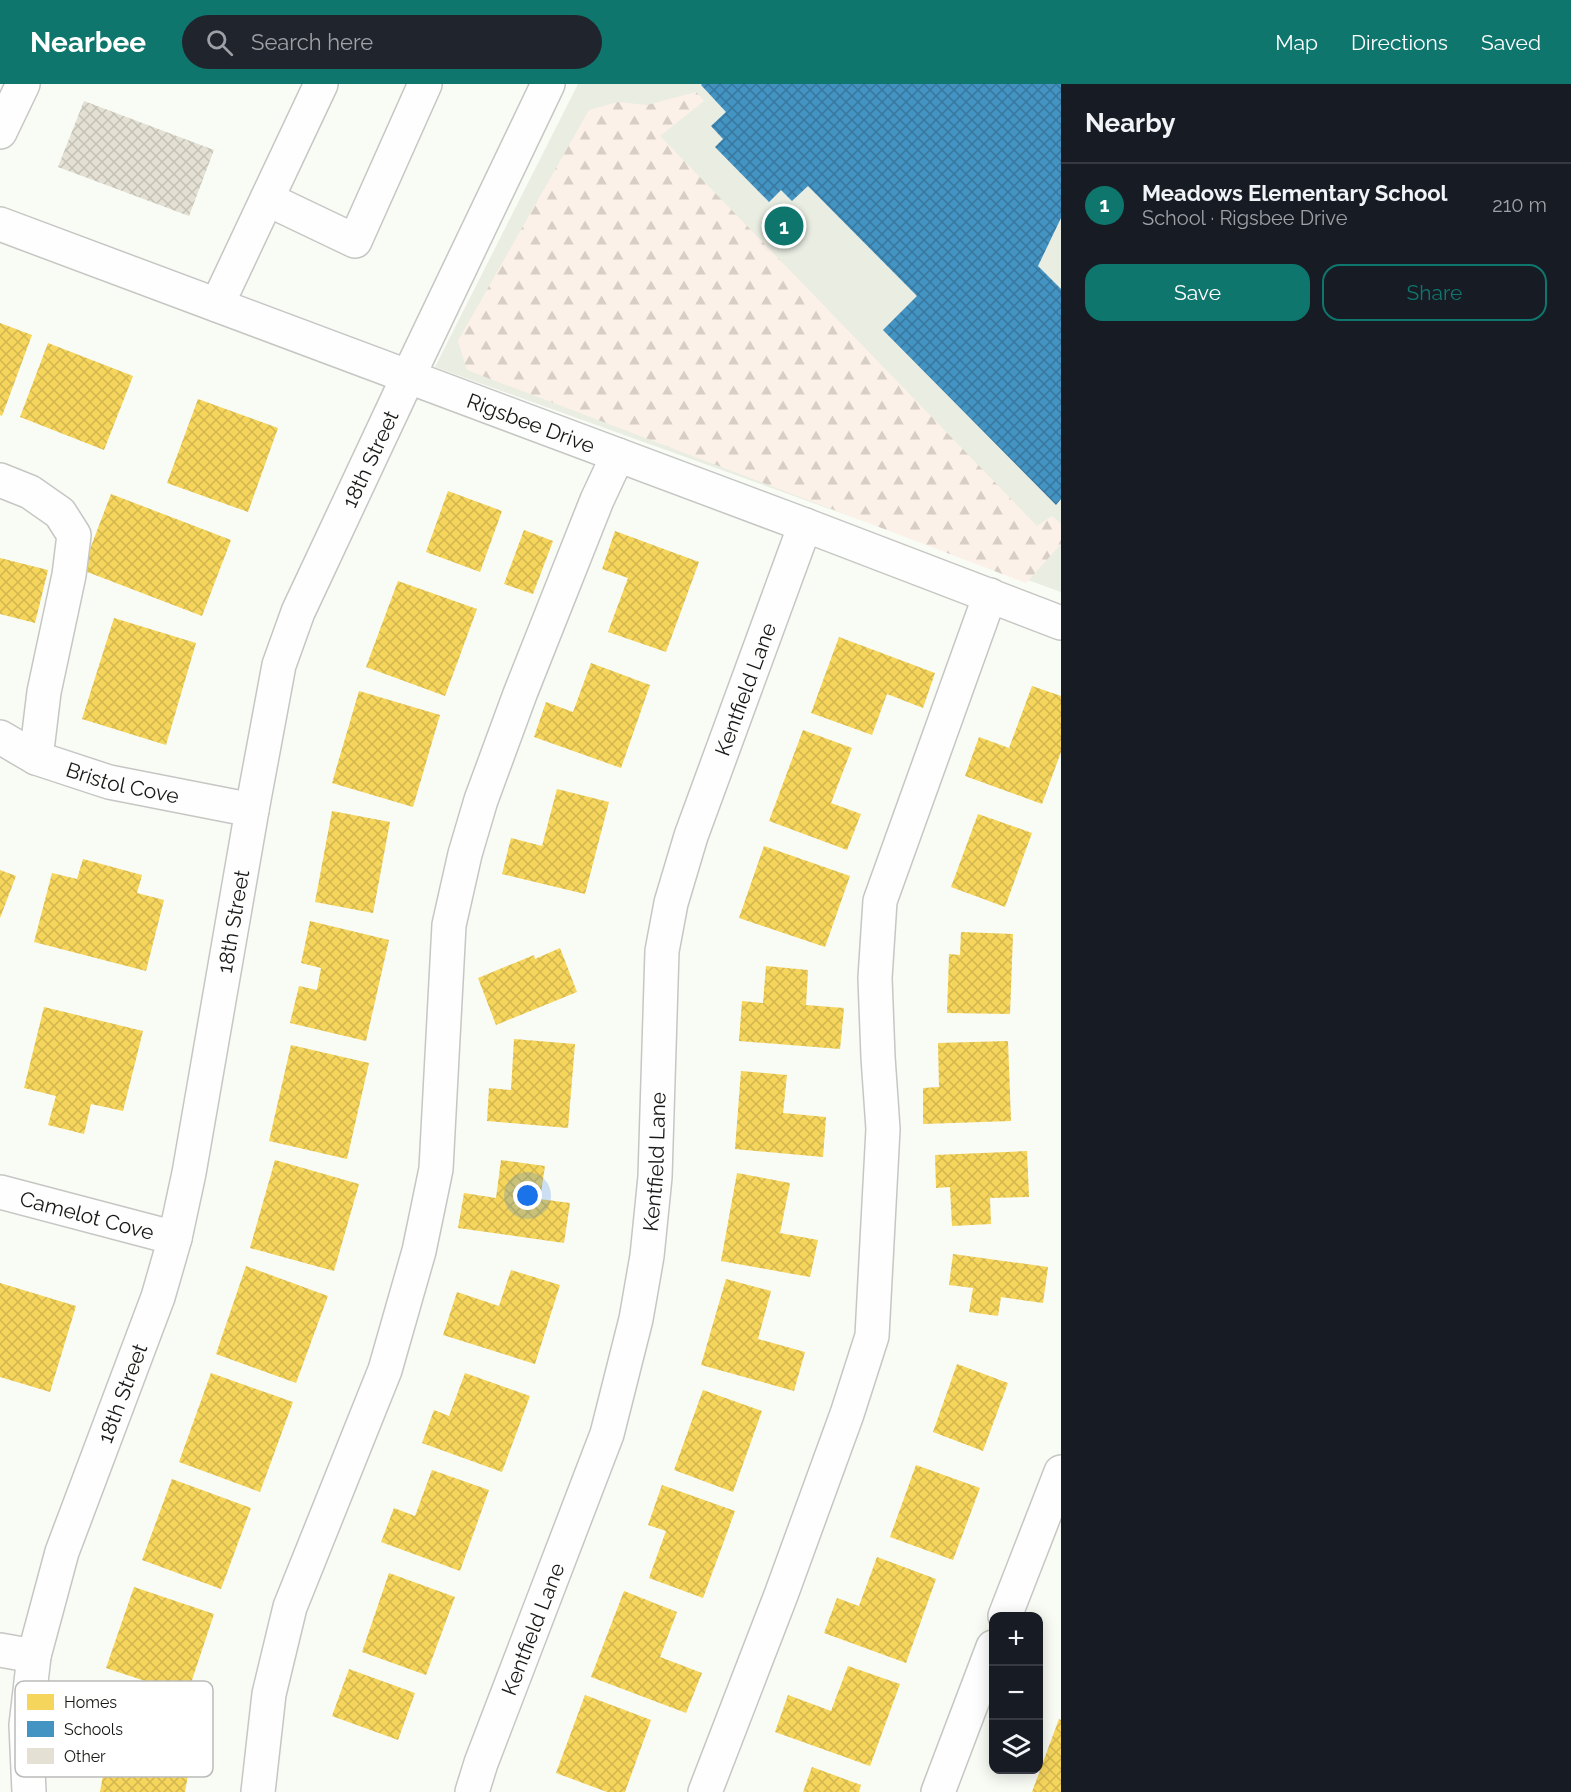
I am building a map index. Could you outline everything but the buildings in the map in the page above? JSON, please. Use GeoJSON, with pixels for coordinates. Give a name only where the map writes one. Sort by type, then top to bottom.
{"type":"FeatureCollection","features":[{"type":"Feature","properties":{"kind":"street"},"geometry":{"type":"LineString","coordinates":[[217,305],[321,84]]}},
{"type":"Feature","properties":{"kind":"street"},"geometry":{"type":"LineString","coordinates":[[267,199],[355,241],[425,84]]}},
{"type":"Feature","properties":{"kind":"street","name":"18th Street"},"geometry":{"type":"LineString","coordinates":[[31,1681],[34,1656],[62,1552],[158,1297],[175,1238],[189,1173],[279,665],[298,612],[408,377],[539,87]]}},
{"type":"Feature","properties":{"kind":"street","name":"Rigsbee Drive"},"geometry":{"type":"LineString","coordinates":[[0,224],[1061,622]]}},
{"type":"Feature","properties":{"kind":"street"},"geometry":{"type":"LineString","coordinates":[[258,1792],[269,1694],[290,1607],[385,1370],[419,1251],[435,1169],[449,925],[465,854],[481,800],[520,694],[597,500],[618,454]]}},
{"type":"Feature","properties":{"kind":"street"},"geometry":{"type":"LineString","coordinates":[[0,480],[30,492],[60,513],[74,535],[69,575],[44,692],[36,758]]}},
{"type":"Feature","properties":{"kind":"street","name":"Kentfield Lane"},"geometry":{"type":"LineString","coordinates":[[472,1792],[610,1422],[636,1319],[647,1256],[655,1177],[662,951],[671,903],[691,836],[805,525]]}},
{"type":"Feature","properties":{"kind":"street"},"geometry":{"type":"LineString","coordinates":[[705,1792],[782,1595],[847,1414],[872,1336],[883,1129],[875,978],[880,901],[990,595]]}},
{"type":"Feature","properties":{"kind":"street","name":"Bristol Cove"},"geometry":{"type":"LineString","coordinates":[[0,737],[36,758],[109,782],[252,810]]}},
{"type":"Feature","properties":{"kind":"street","name":"Camelot Cove"},"geometry":{"type":"LineString","coordinates":[[0,1192],[175,1238]]}},
{"type":"Feature","properties":{"kind":"street"},"geometry":{"type":"LineString","coordinates":[[1007,1612],[1061,1472]]}},
{"type":"Feature","properties":{"kind":"street"},"geometry":{"type":"LineString","coordinates":[[0,1650],[34,1656]]}},
{"type":"Feature","properties":{"kind":"street"},"geometry":{"type":"LineString","coordinates":[[938,1792],[989,1658]]}},
{"type":"Feature","properties":{"kind":"street","name":"18th Street"},"geometry":{"type":"LineString","coordinates":[[28,1777],[29,1792]]}},
{"type":"Feature","properties":{"kind":"shaded area"},"geometry":{"type":"Polygon","coordinates":[[[578,84],[1061,84],[1061,592],[435,367],[578,84]]]}},
{"type":"Feature","properties":{"kind":"green space"},"geometry":{"type":"Polygon","coordinates":[[[696,92],[704,101],[660,136],[1037,526],[1052,516],[1061,524],[1061,544],[1026,583],[467,370],[458,341],[589,110],[618,102],[647,105],[696,92]]]}},
{"type":"Feature","properties":{"kind":"place","name":"Meadows Elementary School"},"geometry":{"type":"Point","coordinates":[784,226]}}]}
